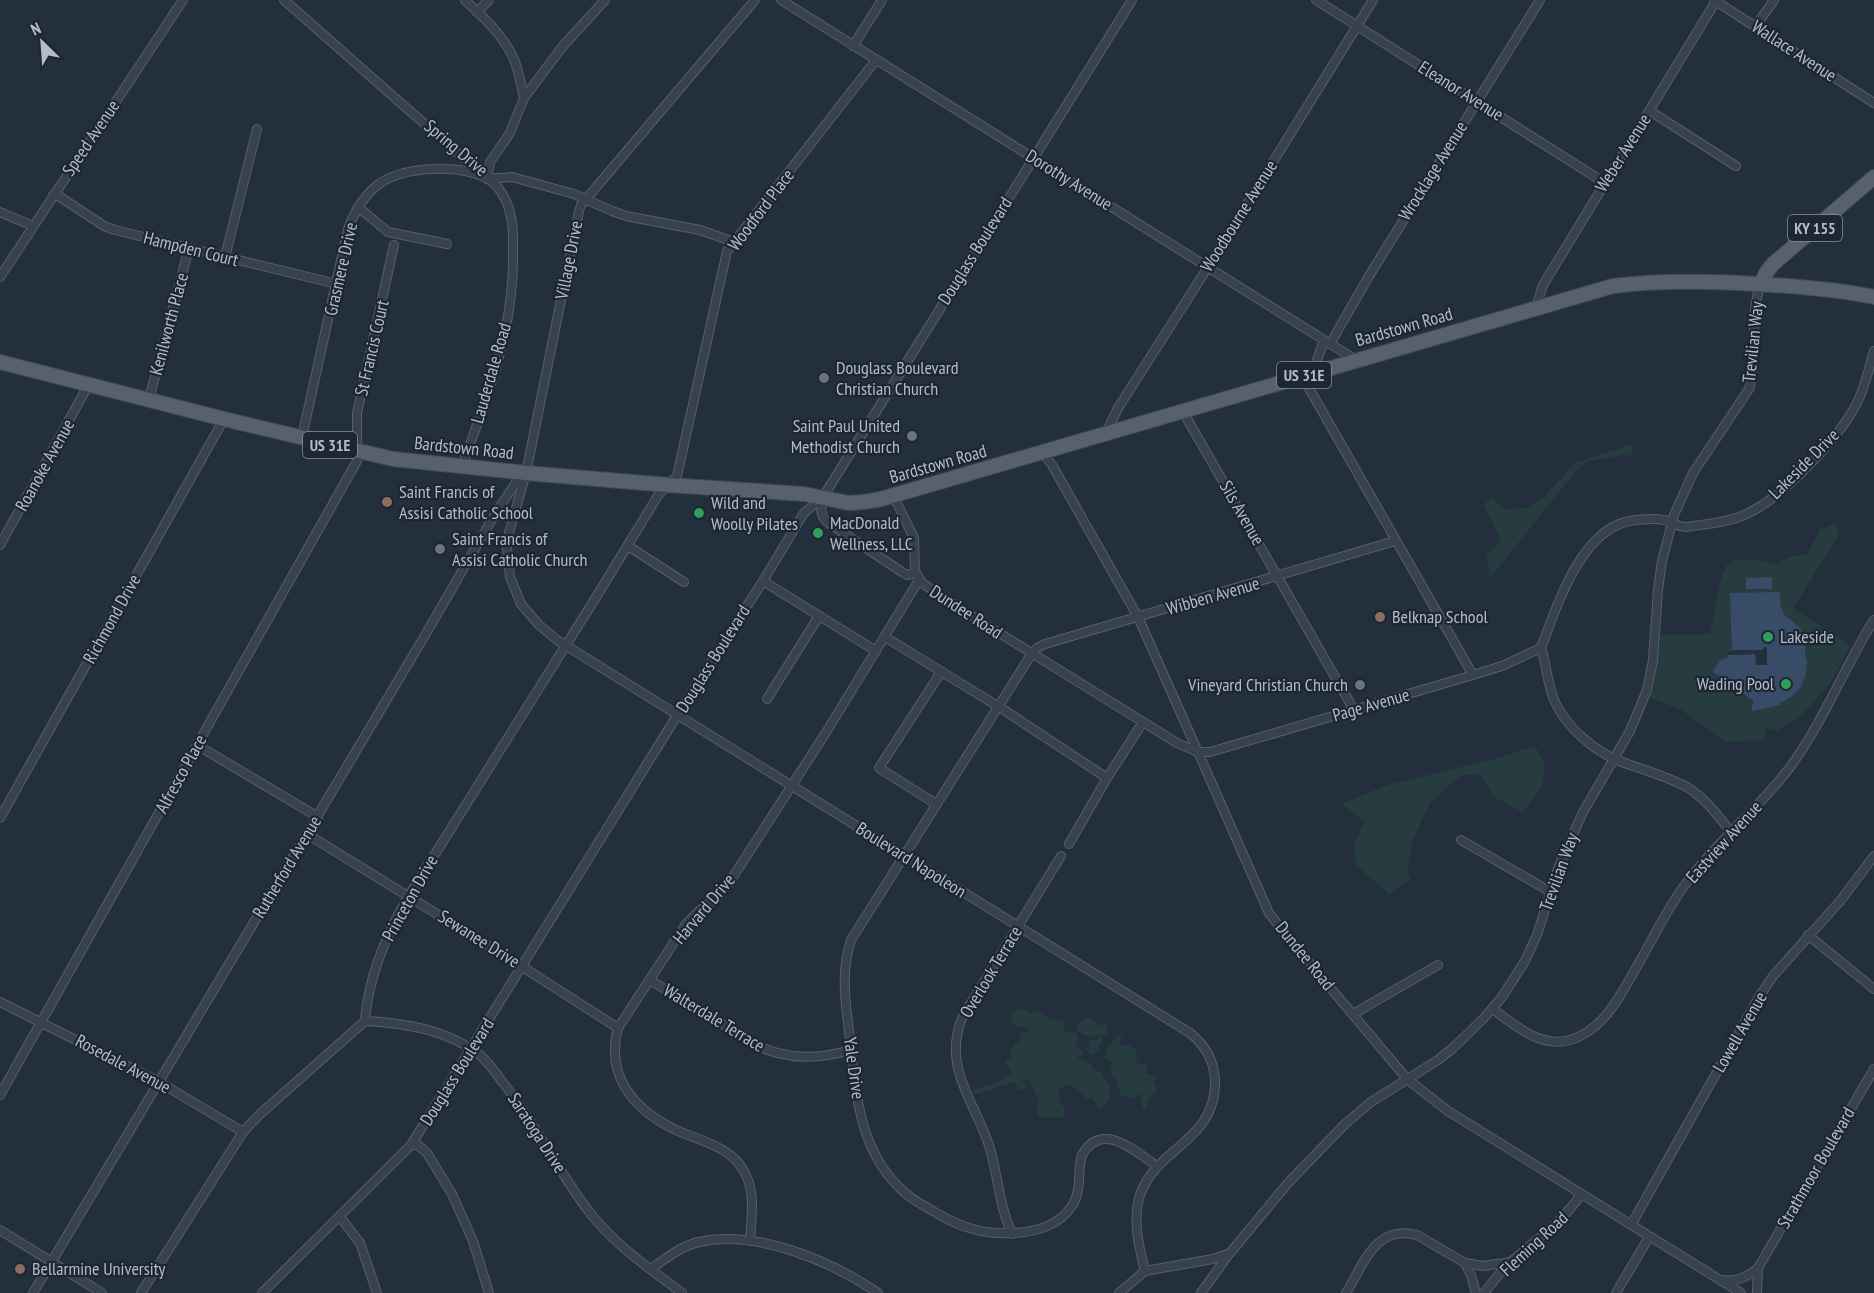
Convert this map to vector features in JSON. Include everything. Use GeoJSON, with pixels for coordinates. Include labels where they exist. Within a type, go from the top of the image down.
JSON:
{"type":"FeatureCollection","features":[{"type":"Feature","properties":{"kind":"main road","name":"KY 155"},"geometry":{"type":"LineString","coordinates":[[1761,284],[1773,264],[1874,177]]}},
{"type":"Feature","properties":{"kind":"main road","name":"Bardstown Road"},"geometry":{"type":"LineString","coordinates":[[0,362],[393,459],[526,473],[804,494],[842,502],[864,502],[1598,290],[1629,284],[1698,281],[1834,290],[1874,297]]}},
{"type":"Feature","properties":{"kind":"street","name":"Speed Avenue"},"geometry":{"type":"LineString","coordinates":[[0,277],[183,0]]}},
{"type":"Feature","properties":{"kind":"street","name":"Spring Drive"},"geometry":{"type":"LineString","coordinates":[[284,0],[487,178],[512,177],[587,199],[626,216],[700,230],[734,242]]}},
{"type":"Feature","properties":{"kind":"street"},"geometry":{"type":"LineString","coordinates":[[465,0],[507,46],[514,60],[524,98]]}},
{"type":"Feature","properties":{"kind":"street"},"geometry":{"type":"LineString","coordinates":[[477,12],[489,0]]}},
{"type":"Feature","properties":{"kind":"street"},"geometry":{"type":"LineString","coordinates":[[487,178],[490,162],[510,133],[524,98],[562,47],[605,0]]}},
{"type":"Feature","properties":{"kind":"street","name":"Village Drive"},"geometry":{"type":"LineString","coordinates":[[526,473],[581,205],[755,0]]}},
{"type":"Feature","properties":{"kind":"street","name":"Dorothy Avenue"},"geometry":{"type":"LineString","coordinates":[[781,0],[1356,360]]}},
{"type":"Feature","properties":{"kind":"street"},"geometry":{"type":"LineString","coordinates":[[853,46],[882,0]]}},
{"type":"Feature","properties":{"kind":"street","name":"Douglass Boulevard"},"geometry":{"type":"LineString","coordinates":[[262,1293],[411,1144],[804,513],[823,497],[1132,0]]}},
{"type":"Feature","properties":{"kind":"street","name":"Eleanor Avenue"},"geometry":{"type":"LineString","coordinates":[[1316,0],[1605,183]]}},
{"type":"Feature","properties":{"kind":"street","name":"Woodbourne Avenue"},"geometry":{"type":"LineString","coordinates":[[1106,433],[1118,408],[1373,0]]}},
{"type":"Feature","properties":{"kind":"street","name":"Wrocklage Avenue"},"geometry":{"type":"LineString","coordinates":[[1307,374],[1540,0]]}},
{"type":"Feature","properties":{"kind":"street"},"geometry":{"type":"LineString","coordinates":[[1755,27],[1774,0]]}},
{"type":"Feature","properties":{"kind":"street","name":"Wallace Avenue"},"geometry":{"type":"LineString","coordinates":[[1715,1],[1874,102]]}},
{"type":"Feature","properties":{"kind":"street","name":"Weber Avenue"},"geometry":{"type":"LineString","coordinates":[[1536,308],[1543,285],[1715,1]]}},
{"type":"Feature","properties":{"kind":"street","name":"Woodford Place"},"geometry":{"type":"LineString","coordinates":[[668,485],[677,476],[727,251],[876,60]]}},
{"type":"Feature","properties":{"kind":"street"},"geometry":{"type":"LineString","coordinates":[[1650,111],[1737,166]]}},
{"type":"Feature","properties":{"kind":"street"},"geometry":{"type":"LineString","coordinates":[[225,257],[256,129]]}},
{"type":"Feature","properties":{"kind":"street","name":"Grasmere Drive"},"geometry":{"type":"LineString","coordinates":[[302,437],[348,229],[357,207],[383,182],[401,173],[415,170],[458,171],[487,178]]}},
{"type":"Feature","properties":{"kind":"street","name":"Lauderdale Road"},"geometry":{"type":"LineString","coordinates":[[462,466],[496,371],[506,333],[510,301],[513,231],[509,208],[498,189],[487,178]]}},
{"type":"Feature","properties":{"kind":"street","name":"Hampden Court"},"geometry":{"type":"LineString","coordinates":[[53,195],[60,197],[104,226],[337,284]]}},
{"type":"Feature","properties":{"kind":"street"},"geometry":{"type":"LineString","coordinates":[[357,207],[388,231],[447,244]]}},
{"type":"Feature","properties":{"kind":"street"},"geometry":{"type":"LineString","coordinates":[[0,212],[33,226]]}},
{"type":"Feature","properties":{"kind":"street","name":"St Francis Court"},"geometry":{"type":"LineString","coordinates":[[358,452],[357,413],[394,245]]}},
{"type":"Feature","properties":{"kind":"street","name":"Kenilworth Place"},"geometry":{"type":"LineString","coordinates":[[149,399],[189,248]]}},
{"type":"Feature","properties":{"kind":"street","name":"Trevilian Way"},"geometry":{"type":"LineString","coordinates":[[1201,1293],[1230,1253],[1323,1145],[1371,1102],[1453,1048],[1493,1009],[1526,961],[1537,935],[1549,891],[1582,813],[1630,731],[1647,690],[1653,660],[1662,561],[1671,523],[1693,473],[1749,389],[1752,374],[1756,297],[1761,284]]}},
{"type":"Feature","properties":{"kind":"street","name":"Lakeside Drive"},"geometry":{"type":"LineString","coordinates":[[1540,648],[1568,580],[1598,539],[1628,521],[1663,520],[1686,527],[1732,519],[1750,513],[1772,499],[1820,453],[1841,427],[1856,404],[1874,351]]}},
{"type":"Feature","properties":{"kind":"street"},"geometry":{"type":"LineString","coordinates":[[1307,374],[1395,541],[1473,675]]}},
{"type":"Feature","properties":{"kind":"street","name":"Roanoke Avenue"},"geometry":{"type":"LineString","coordinates":[[0,545],[89,384]]}},
{"type":"Feature","properties":{"kind":"street","name":"Sils Avenue"},"geometry":{"type":"LineString","coordinates":[[1182,410],[1354,710]]}},
{"type":"Feature","properties":{"kind":"street","name":"Richmond Drive"},"geometry":{"type":"LineString","coordinates":[[0,818],[224,419]]}},
{"type":"Feature","properties":{"kind":"street","name":"Alfresco Place"},"geometry":{"type":"LineString","coordinates":[[0,1095],[357,462],[358,452]]}},
{"type":"Feature","properties":{"kind":"street"},"geometry":{"type":"LineString","coordinates":[[1042,452],[1052,465],[1138,617],[1198,752]]}},
{"type":"Feature","properties":{"kind":"street","name":"Boulevard Napoleon"},"geometry":{"type":"LineString","coordinates":[[526,473],[508,540],[507,558],[510,577],[518,598],[532,618],[547,633],[1190,1033],[1206,1050],[1215,1074],[1215,1089],[1206,1119],[1197,1131],[1158,1167],[1140,1194],[1137,1238],[1144,1271]]}},
{"type":"Feature","properties":{"kind":"street","name":"Rutherford Avenue"},"geometry":{"type":"LineString","coordinates":[[33,1293],[318,817],[495,514],[517,481],[526,473]]}},
{"type":"Feature","properties":{"kind":"street","name":"Princeton Drive"},"geometry":{"type":"LineString","coordinates":[[365,1021],[366,1004],[387,933],[659,494],[668,485]]}},
{"type":"Feature","properties":{"kind":"street"},"geometry":{"type":"LineString","coordinates":[[893,495],[914,538],[919,579]]}},
{"type":"Feature","properties":{"kind":"street","name":"Dundee Road"},"geometry":{"type":"LineString","coordinates":[[823,497],[820,510],[827,522],[907,575],[919,579],[1032,654],[1177,743],[1198,752],[1269,913],[1407,1079],[1448,1111],[1741,1293]]}},
{"type":"Feature","properties":{"kind":"street","name":"Wibben Avenue"},"geometry":{"type":"LineString","coordinates":[[1032,654],[1045,644],[1395,541]]}},
{"type":"Feature","properties":{"kind":"street"},"geometry":{"type":"LineString","coordinates":[[628,546],[684,582]]}},
{"type":"Feature","properties":{"kind":"street","name":"Harvard Drive"},"geometry":{"type":"LineString","coordinates":[[750,1241],[752,1197],[745,1173],[737,1160],[726,1151],[661,1122],[629,1093],[621,1081],[615,1061],[615,1040],[618,1028],[687,924],[729,883],[885,637],[919,579]]}},
{"type":"Feature","properties":{"kind":"street"},"geometry":{"type":"LineString","coordinates":[[763,581],[876,651]]}},
{"type":"Feature","properties":{"kind":"street"},"geometry":{"type":"LineString","coordinates":[[767,699],[819,616]]}},
{"type":"Feature","properties":{"kind":"street","name":"Eastview Avenue"},"geometry":{"type":"LineString","coordinates":[[1493,1009],[1522,1031],[1547,1041],[1573,1039],[1593,1028],[1603,1019],[1620,996],[1687,882],[1702,863],[1773,789],[1794,761],[1874,620]]}},
{"type":"Feature","properties":{"kind":"street"},"geometry":{"type":"LineString","coordinates":[[885,637],[1107,778]]}},
{"type":"Feature","properties":{"kind":"street"},"geometry":{"type":"LineString","coordinates":[[1540,648],[1554,701],[1577,733],[1606,755],[1662,775],[1687,788],[1699,796],[1732,833]]}},
{"type":"Feature","properties":{"kind":"street","name":"Page Avenue"},"geometry":{"type":"LineString","coordinates":[[1198,752],[1210,752],[1473,675],[1502,666],[1540,648]]}},
{"type":"Feature","properties":{"kind":"street","name":"Yale Drive"},"geometry":{"type":"LineString","coordinates":[[1032,654],[851,940],[845,958],[844,989],[857,1099],[868,1141],[880,1165],[895,1184],[908,1196],[954,1223],[980,1232],[1012,1233],[1044,1228],[1068,1212],[1078,1193],[1082,1155],[1095,1141],[1108,1138],[1118,1141],[1158,1167]]}},
{"type":"Feature","properties":{"kind":"street"},"geometry":{"type":"LineString","coordinates":[[936,804],[879,768],[941,672]]}},
{"type":"Feature","properties":{"kind":"street"},"geometry":{"type":"LineString","coordinates":[[1069,844],[1143,722]]}},
{"type":"Feature","properties":{"kind":"street"},"geometry":{"type":"LineString","coordinates":[[197,745],[318,817]]}},
{"type":"Feature","properties":{"kind":"street","name":"Sewanee Drive"},"geometry":{"type":"LineString","coordinates":[[307,834],[618,1028]]}},
{"type":"Feature","properties":{"kind":"street"},"geometry":{"type":"LineString","coordinates":[[1461,840],[1549,891]]}},
{"type":"Feature","properties":{"kind":"street","name":"Overlook Terrace"},"geometry":{"type":"LineString","coordinates":[[1012,1233],[1001,1203],[990,1150],[962,1081],[955,1050],[957,1031],[963,1016],[1061,856]]}},
{"type":"Feature","properties":{"kind":"street","name":"Lowell Avenue"},"geometry":{"type":"LineString","coordinates":[[1631,1226],[1759,997],[1773,976],[1873,859]]}},
{"type":"Feature","properties":{"kind":"street"},"geometry":{"type":"LineString","coordinates":[[1808,935],[1874,989]]}},
{"type":"Feature","properties":{"kind":"street"},"geometry":{"type":"LineString","coordinates":[[1353,1014],[1438,965]]}},
{"type":"Feature","properties":{"kind":"street","name":"Walterdale Terrace"},"geometry":{"type":"LineString","coordinates":[[650,980],[772,1053],[805,1058],[851,1050]]}},
{"type":"Feature","properties":{"kind":"street","name":"Rosedale Avenue"},"geometry":{"type":"LineString","coordinates":[[0,1002],[159,1082],[243,1132]]}},
{"type":"Feature","properties":{"kind":"street"},"geometry":{"type":"LineString","coordinates":[[141,1293],[243,1132],[365,1021]]}},
{"type":"Feature","properties":{"kind":"street","name":"Saratoga Drive"},"geometry":{"type":"LineString","coordinates":[[365,1021],[395,1022],[420,1027],[458,1042],[481,1057],[528,1116],[588,1211],[624,1248],[682,1293]]}},
{"type":"Feature","properties":{"kind":"street","name":"Strathmoor Boulevard"},"geometry":{"type":"LineString","coordinates":[[1757,1293],[1758,1268],[1874,1069]]}},
{"type":"Feature","properties":{"kind":"street"},"geometry":{"type":"LineString","coordinates":[[411,1144],[418,1145],[427,1153],[452,1194],[473,1241],[489,1293]]}},
{"type":"Feature","properties":{"kind":"street","name":"Fleming Road"},"geometry":{"type":"LineString","coordinates":[[1484,1293],[1511,1262],[1551,1229],[1572,1208],[1581,1194]]}},
{"type":"Feature","properties":{"kind":"street"},"geometry":{"type":"LineString","coordinates":[[340,1217],[360,1243],[377,1293]]}},
{"type":"Feature","properties":{"kind":"street"},"geometry":{"type":"LineString","coordinates":[[0,1230],[102,1293]]}},
{"type":"Feature","properties":{"kind":"street"},"geometry":{"type":"LineString","coordinates":[[1346,1293],[1374,1246],[1384,1238],[1396,1233],[1408,1232],[1417,1235],[1465,1263],[1484,1266],[1511,1262]]}},
{"type":"Feature","properties":{"kind":"street"},"geometry":{"type":"LineString","coordinates":[[1616,1293],[1649,1237]]}},
{"type":"Feature","properties":{"kind":"street"},"geometry":{"type":"LineString","coordinates":[[651,1269],[683,1248],[697,1243],[724,1239],[750,1241],[808,1257],[836,1268],[878,1293]]}},
{"type":"Feature","properties":{"kind":"street"},"geometry":{"type":"LineString","coordinates":[[1119,1293],[1144,1271],[1213,1259],[1230,1253]]}},
{"type":"Feature","properties":{"kind":"street"},"geometry":{"type":"LineString","coordinates":[[1465,1263],[1476,1293]]}},
{"type":"Feature","properties":{"kind":"street"},"geometry":{"type":"LineString","coordinates":[[1721,1280],[1731,1281],[1743,1278],[1758,1268]]}},
{"type":"Feature","properties":{"kind":"green space"},"geometry":{"type":"Polygon","coordinates":[[[1633,444],[1631,455],[1586,462],[1576,471],[1490,578],[1486,556],[1501,541],[1484,505],[1491,497],[1505,509],[1528,508],[1544,497],[1575,463],[1633,444]]]}},
{"type":"Feature","properties":{"kind":"green space"},"geometry":{"type":"Polygon","coordinates":[[[1836,523],[1839,535],[1793,608],[1850,645],[1831,682],[1804,713],[1777,731],[1766,728],[1765,740],[1726,742],[1680,709],[1650,698],[1655,679],[1660,635],[1710,634],[1720,581],[1727,565],[1736,560],[1756,559],[1775,565],[1789,557],[1807,554],[1820,530],[1836,523]]]}},
{"type":"Feature","properties":{"kind":"green space"},"geometry":{"type":"Polygon","coordinates":[[[1535,746],[1545,764],[1542,787],[1523,812],[1494,797],[1480,774],[1461,775],[1430,803],[1412,841],[1407,872],[1411,878],[1389,894],[1356,865],[1354,846],[1364,821],[1341,804],[1388,785],[1498,758],[1535,746]]]}},
{"type":"Feature","properties":{"kind":"green space"},"geometry":{"type":"Polygon","coordinates":[[[1018,1008],[1031,1013],[1038,1010],[1051,1020],[1063,1018],[1065,1031],[1076,1033],[1078,1038],[1075,1045],[1079,1051],[1084,1053],[1077,1058],[1091,1063],[1092,1068],[1102,1073],[1103,1078],[1110,1085],[1108,1093],[1111,1097],[1101,1109],[1093,1098],[1087,1099],[1081,1092],[1069,1085],[1059,1089],[1059,1100],[1065,1109],[1064,1117],[1038,1117],[1039,1101],[1030,1081],[1023,1080],[1026,1086],[1024,1089],[1019,1090],[1014,1082],[974,1095],[972,1090],[996,1083],[1013,1073],[1005,1063],[1006,1060],[1011,1058],[1011,1050],[1015,1043],[1021,1042],[1020,1034],[1030,1031],[1029,1028],[1011,1022],[1012,1014],[1018,1008]]]}},
{"type":"Feature","properties":{"kind":"green space"},"geometry":{"type":"Polygon","coordinates":[[[1086,1017],[1098,1025],[1107,1024],[1108,1027],[1106,1035],[1101,1037],[1103,1039],[1100,1049],[1095,1051],[1095,1054],[1089,1055],[1086,1046],[1090,1039],[1097,1040],[1101,1033],[1091,1038],[1079,1032],[1077,1024],[1086,1017]]]}},
{"type":"Feature","properties":{"kind":"green space"},"geometry":{"type":"Polygon","coordinates":[[[1122,1032],[1119,1042],[1123,1046],[1135,1049],[1137,1056],[1135,1061],[1147,1064],[1146,1073],[1148,1075],[1156,1075],[1154,1083],[1157,1087],[1155,1093],[1149,1098],[1146,1109],[1143,1109],[1140,1093],[1133,1098],[1121,1095],[1110,1066],[1114,1063],[1104,1058],[1107,1054],[1105,1050],[1122,1032]]]}},
{"type":"Feature","properties":{"kind":"water"},"geometry":{"type":"Polygon","coordinates":[[[1772,577],[1772,589],[1746,589],[1746,578],[1772,577]]]}},
{"type":"Feature","properties":{"kind":"water","name":"Lakeside"},"geometry":{"type":"Polygon","coordinates":[[[1780,592],[1782,610],[1800,628],[1806,640],[1805,677],[1797,692],[1780,705],[1752,711],[1754,701],[1713,672],[1720,660],[1728,658],[1727,655],[1756,654],[1756,665],[1767,664],[1767,647],[1763,650],[1732,652],[1730,593],[1780,592]]]}},
{"type":"Feature","properties":{"kind":"pier"},"geometry":{"type":"Polygon","coordinates":[[[1763,647],[1767,647],[1767,665],[1756,665],[1755,654],[1727,655],[1727,652],[1735,650],[1763,650],[1763,647]]]}},
{"type":"Feature","properties":{"kind":"place","name":"Douglass Boulevard Christian Church"},"geometry":{"type":"Point","coordinates":[824,378]}},
{"type":"Feature","properties":{"kind":"place","name":"Saint Paul United Methodist Church"},"geometry":{"type":"Point","coordinates":[912,436]}},
{"type":"Feature","properties":{"kind":"place","name":"Saint Francis of Assisi Catholic School"},"geometry":{"type":"Point","coordinates":[387,502]}},
{"type":"Feature","properties":{"kind":"place","name":"Wild and Woolly Pilates"},"geometry":{"type":"Point","coordinates":[699,513]}},
{"type":"Feature","properties":{"kind":"place","name":"MacDonald Wellness, LLC"},"geometry":{"type":"Point","coordinates":[818,533]}},
{"type":"Feature","properties":{"kind":"place","name":"Saint Francis of Assisi Catholic Church"},"geometry":{"type":"Point","coordinates":[440,549]}},
{"type":"Feature","properties":{"kind":"place","name":"Belknap School"},"geometry":{"type":"Point","coordinates":[1380,617]}},
{"type":"Feature","properties":{"kind":"place","name":"Lakeside"},"geometry":{"type":"Point","coordinates":[1768,637]}},
{"type":"Feature","properties":{"kind":"place","name":"Wading Pool"},"geometry":{"type":"Point","coordinates":[1786,684]}},
{"type":"Feature","properties":{"kind":"place","name":"Vineyard Christian Church"},"geometry":{"type":"Point","coordinates":[1360,685]}},
{"type":"Feature","properties":{"kind":"place","name":"Bellarmine University"},"geometry":{"type":"Point","coordinates":[20,1269]}}]}
